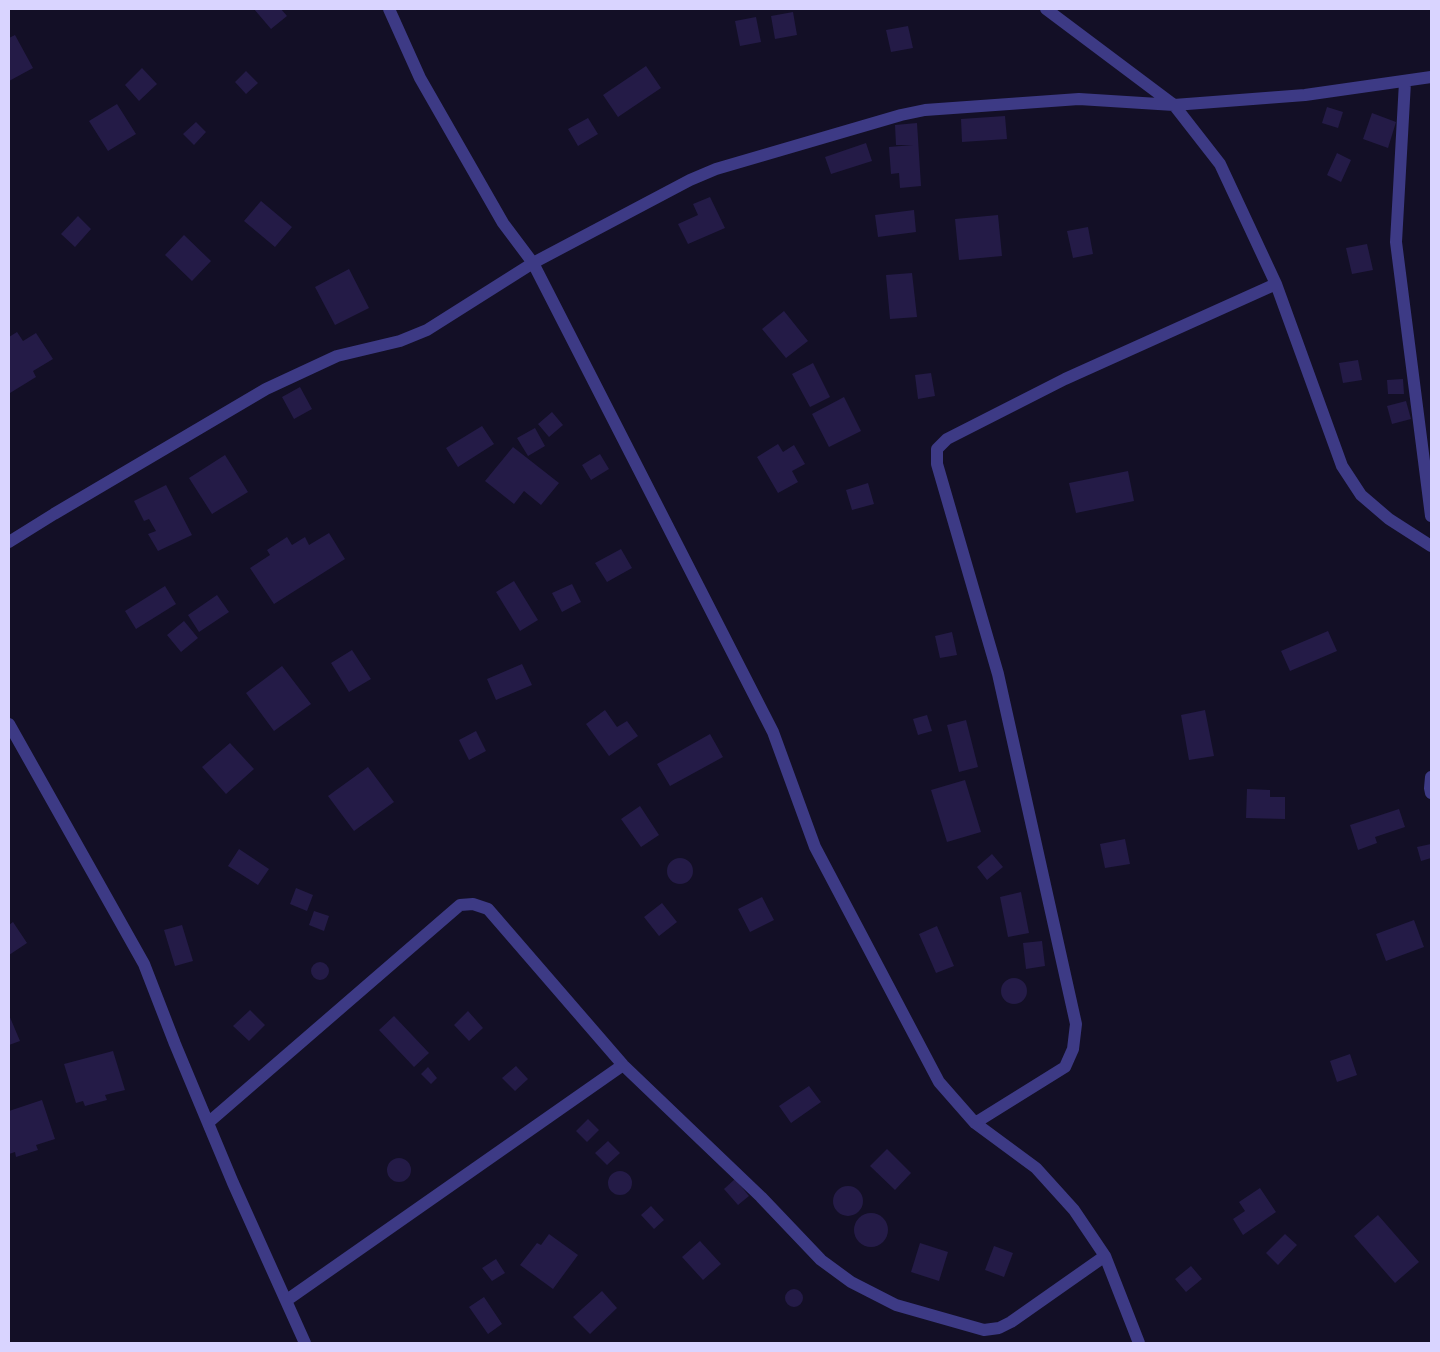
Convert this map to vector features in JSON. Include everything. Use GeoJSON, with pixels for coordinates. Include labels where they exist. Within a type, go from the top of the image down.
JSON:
{"type":"FeatureCollection","features":[{"type":"Feature","properties":{"kind":"street"},"geometry":{"type":"LineString","coordinates":[[389,9],[420,78],[503,223],[533,263],[773,732],[816,847],[939,1082],[975,1124],[1036,1168],[1074,1210],[1105,1256],[1139,1343]]}},
{"type":"Feature","properties":{"kind":"street"},"geometry":{"type":"LineString","coordinates":[[1046,9],[1174,105],[1220,164],[1276,284],[1342,466],[1360,495],[1389,519],[1431,546]]}},
{"type":"Feature","properties":{"kind":"street"},"geometry":{"type":"LineString","coordinates":[[9,542],[266,389],[337,356],[400,341],[427,330],[533,263],[690,180],[716,169],[901,115],[925,110],[1079,99],[1174,105],[1304,95],[1431,77]]}},
{"type":"Feature","properties":{"kind":"street"},"geometry":{"type":"LineString","coordinates":[[1405,82],[1396,242],[1431,516]]}},
{"type":"Feature","properties":{"kind":"street"},"geometry":{"type":"LineString","coordinates":[[975,1124],[1066,1067],[1073,1049],[1076,1024],[998,674],[937,464],[937,449],[948,439],[1066,379],[1276,284]]}},
{"type":"Feature","properties":{"kind":"street"},"geometry":{"type":"LineString","coordinates":[[9,724],[144,964],[233,1183],[305,1343]]}},
{"type":"Feature","properties":{"kind":"street"},"geometry":{"type":"LineString","coordinates":[[1431,776],[1431,793]]}},
{"type":"Feature","properties":{"kind":"street"},"geometry":{"type":"LineString","coordinates":[[209,1122],[460,905],[473,904],[488,909],[623,1064],[761,1197],[821,1260],[851,1282],[896,1305],[984,1330],[999,1328],[1011,1322],[1105,1256]]}},
{"type":"Feature","properties":{"kind":"street"},"geometry":{"type":"LineString","coordinates":[[287,1300],[623,1064]]}},
{"type":"Feature","properties":{"kind":"building"},"geometry":{"type":"Polygon","coordinates":[[[254,9],[281,9],[287,16],[271,29],[254,9]]]}},
{"type":"Feature","properties":{"kind":"building"},"geometry":{"type":"Polygon","coordinates":[[[793,12],[797,35],[775,39],[771,16],[793,12]]]}},
{"type":"Feature","properties":{"kind":"building"},"geometry":{"type":"Polygon","coordinates":[[[756,17],[761,42],[740,46],[735,21],[756,17]]]}},
{"type":"Feature","properties":{"kind":"building"},"geometry":{"type":"Polygon","coordinates":[[[908,26],[913,48],[891,52],[886,30],[908,26]]]}},
{"type":"Feature","properties":{"kind":"building"},"geometry":{"type":"Polygon","coordinates":[[[15,35],[33,68],[9,81],[9,38],[15,35]]]}},
{"type":"Feature","properties":{"kind":"building"},"geometry":{"type":"Polygon","coordinates":[[[646,66],[661,88],[618,117],[603,95],[646,66]]]}},
{"type":"Feature","properties":{"kind":"building"},"geometry":{"type":"Polygon","coordinates":[[[142,68],[157,84],[139,101],[125,85],[142,68]]]}},
{"type":"Feature","properties":{"kind":"building"},"geometry":{"type":"Polygon","coordinates":[[[246,71],[258,83],[246,94],[235,82],[246,71]]]}},
{"type":"Feature","properties":{"kind":"building"},"geometry":{"type":"Polygon","coordinates":[[[117,104],[136,134],[108,151],[89,121],[117,104]]]}},
{"type":"Feature","properties":{"kind":"building"},"geometry":{"type":"Polygon","coordinates":[[[1327,107],[1343,112],[1338,128],[1322,123],[1327,107]]]}},
{"type":"Feature","properties":{"kind":"building"},"geometry":{"type":"Polygon","coordinates":[[[1372,113],[1396,122],[1388,148],[1363,139],[1372,113]]]}},
{"type":"Feature","properties":{"kind":"building"},"geometry":{"type":"Polygon","coordinates":[[[1005,116],[1007,139],[962,142],[961,119],[1005,116]]]}},
{"type":"Feature","properties":{"kind":"building"},"geometry":{"type":"Polygon","coordinates":[[[588,118],[598,134],[578,146],[568,129],[588,118]]]}},
{"type":"Feature","properties":{"kind":"building"},"geometry":{"type":"Polygon","coordinates":[[[196,122],[206,132],[194,145],[183,134],[196,122]]]}},
{"type":"Feature","properties":{"kind":"building"},"geometry":{"type":"Polygon","coordinates":[[[917,123],[921,186],[900,188],[899,173],[891,174],[889,147],[913,145],[896,145],[895,125],[917,123]]]}},
{"type":"Feature","properties":{"kind":"building"},"geometry":{"type":"Polygon","coordinates":[[[866,143],[872,161],[831,174],[825,157],[866,143]]]}},
{"type":"Feature","properties":{"kind":"building"},"geometry":{"type":"Polygon","coordinates":[[[1337,153],[1351,160],[1341,182],[1327,175],[1337,153]]]}},
{"type":"Feature","properties":{"kind":"building"},"geometry":{"type":"Polygon","coordinates":[[[710,197],[725,228],[688,244],[678,224],[698,215],[693,204],[710,197]]]}},
{"type":"Feature","properties":{"kind":"building"},"geometry":{"type":"Polygon","coordinates":[[[261,201],[292,227],[275,247],[244,221],[261,201]]]}},
{"type":"Feature","properties":{"kind":"building"},"geometry":{"type":"Polygon","coordinates":[[[914,210],[916,232],[878,237],[875,215],[914,210]]]}},
{"type":"Feature","properties":{"kind":"building"},"geometry":{"type":"Polygon","coordinates":[[[998,215],[1002,256],[959,260],[955,219],[998,215]]]}},
{"type":"Feature","properties":{"kind":"building"},"geometry":{"type":"Polygon","coordinates":[[[78,216],[91,229],[75,247],[61,234],[78,216]]]}},
{"type":"Feature","properties":{"kind":"building"},"geometry":{"type":"Polygon","coordinates":[[[1088,227],[1093,254],[1073,258],[1067,231],[1088,227]]]}},
{"type":"Feature","properties":{"kind":"building"},"geometry":{"type":"Polygon","coordinates":[[[184,235],[211,261],[192,281],[165,255],[184,235]]]}},
{"type":"Feature","properties":{"kind":"building"},"geometry":{"type":"Polygon","coordinates":[[[1367,244],[1373,270],[1352,274],[1346,248],[1367,244]]]}},
{"type":"Feature","properties":{"kind":"building"},"geometry":{"type":"Polygon","coordinates":[[[349,269],[369,308],[335,325],[315,287],[349,269]]]}},
{"type":"Feature","properties":{"kind":"building"},"geometry":{"type":"Polygon","coordinates":[[[912,273],[917,317],[890,319],[886,275],[912,273]]]}},
{"type":"Feature","properties":{"kind":"building"},"geometry":{"type":"Polygon","coordinates":[[[784,311],[808,341],[786,358],[762,329],[784,311]]]}},
{"type":"Feature","properties":{"kind":"building"},"geometry":{"type":"Polygon","coordinates":[[[17,332],[23,341],[36,333],[53,359],[33,371],[36,377],[10,393],[9,337],[17,332]]]}},
{"type":"Feature","properties":{"kind":"building"},"geometry":{"type":"Polygon","coordinates":[[[1358,360],[1362,380],[1343,383],[1339,363],[1358,360]]]}},
{"type":"Feature","properties":{"kind":"building"},"geometry":{"type":"Polygon","coordinates":[[[813,363],[830,397],[810,407],[792,374],[813,363]]]}},
{"type":"Feature","properties":{"kind":"building"},"geometry":{"type":"Polygon","coordinates":[[[931,373],[935,396],[918,399],[915,375],[931,373]]]}},
{"type":"Feature","properties":{"kind":"building"},"geometry":{"type":"Polygon","coordinates":[[[1403,379],[1404,394],[1388,394],[1387,380],[1403,379]]]}},
{"type":"Feature","properties":{"kind":"building"},"geometry":{"type":"Polygon","coordinates":[[[300,387],[312,409],[294,419],[282,397],[300,387]]]}},
{"type":"Feature","properties":{"kind":"building"},"geometry":{"type":"Polygon","coordinates":[[[844,397],[861,431],[829,447],[812,414],[844,397]]]}},
{"type":"Feature","properties":{"kind":"building"},"geometry":{"type":"Polygon","coordinates":[[[1406,401],[1411,419],[1392,424],[1387,406],[1406,401]]]}},
{"type":"Feature","properties":{"kind":"building"},"geometry":{"type":"Polygon","coordinates":[[[552,412],[563,425],[549,437],[538,424],[552,412]]]}},
{"type":"Feature","properties":{"kind":"building"},"geometry":{"type":"Polygon","coordinates":[[[482,426],[494,444],[458,467],[446,448],[482,426]]]}},
{"type":"Feature","properties":{"kind":"building"},"geometry":{"type":"Polygon","coordinates":[[[535,428],[545,446],[528,456],[517,438],[535,428]]]}},
{"type":"Feature","properties":{"kind":"building"},"geometry":{"type":"Polygon","coordinates":[[[778,444],[783,452],[794,445],[805,464],[792,471],[798,482],[778,493],[757,457],[778,444]]]}},
{"type":"Feature","properties":{"kind":"building"},"geometry":{"type":"Polygon","coordinates":[[[513,447],[559,483],[541,505],[524,491],[514,504],[485,481],[513,447]]]}},
{"type":"Feature","properties":{"kind":"building"},"geometry":{"type":"Polygon","coordinates":[[[600,454],[609,469],[591,480],[582,465],[600,454]]]}},
{"type":"Feature","properties":{"kind":"building"},"geometry":{"type":"Polygon","coordinates":[[[225,455],[248,492],[212,514],[189,478],[225,455]]]}},
{"type":"Feature","properties":{"kind":"building"},"geometry":{"type":"Polygon","coordinates":[[[1128,471],[1134,501],[1076,513],[1069,483],[1128,471]]]}},
{"type":"Feature","properties":{"kind":"building"},"geometry":{"type":"Polygon","coordinates":[[[868,483],[874,504],[852,510],[846,490],[868,483]]]}},
{"type":"Feature","properties":{"kind":"building"},"geometry":{"type":"Polygon","coordinates":[[[166,485],[192,535],[158,551],[148,534],[156,531],[149,519],[144,521],[134,501],[166,485]]]}},
{"type":"Feature","properties":{"kind":"building"},"geometry":{"type":"Polygon","coordinates":[[[329,533],[345,559],[274,604],[250,568],[270,555],[267,550],[287,537],[292,545],[305,537],[309,545],[329,533]]]}},
{"type":"Feature","properties":{"kind":"building"},"geometry":{"type":"Polygon","coordinates":[[[621,549],[632,568],[607,582],[595,563],[621,549]]]}},
{"type":"Feature","properties":{"kind":"building"},"geometry":{"type":"Polygon","coordinates":[[[514,581],[538,620],[520,631],[496,592],[514,581]]]}},
{"type":"Feature","properties":{"kind":"building"},"geometry":{"type":"Polygon","coordinates":[[[572,584],[581,602],[562,612],[552,593],[572,584]]]}},
{"type":"Feature","properties":{"kind":"building"},"geometry":{"type":"Polygon","coordinates":[[[165,586],[176,604],[136,629],[125,611],[165,586]]]}},
{"type":"Feature","properties":{"kind":"building"},"geometry":{"type":"Polygon","coordinates":[[[217,595],[229,612],[199,632],[188,615],[217,595]]]}},
{"type":"Feature","properties":{"kind":"building"},"geometry":{"type":"Polygon","coordinates":[[[184,621],[198,638],[181,652],[167,635],[184,621]]]}},
{"type":"Feature","properties":{"kind":"building"},"geometry":{"type":"Polygon","coordinates":[[[1328,631],[1337,651],[1290,671],[1281,651],[1328,631]]]}},
{"type":"Feature","properties":{"kind":"building"},"geometry":{"type":"Polygon","coordinates":[[[952,632],[957,655],[940,658],[935,636],[952,632]]]}},
{"type":"Feature","properties":{"kind":"building"},"geometry":{"type":"Polygon","coordinates":[[[352,650],[371,679],[349,692],[331,663],[352,650]]]}},
{"type":"Feature","properties":{"kind":"building"},"geometry":{"type":"Polygon","coordinates":[[[522,664],[532,685],[496,700],[487,679],[522,664]]]}},
{"type":"Feature","properties":{"kind":"building"},"geometry":{"type":"Polygon","coordinates":[[[282,666],[311,704],[274,731],[246,693],[282,666]]]}},
{"type":"Feature","properties":{"kind":"building"},"geometry":{"type":"Polygon","coordinates":[[[605,710],[617,727],[627,721],[638,736],[609,756],[586,724],[605,710]]]}},
{"type":"Feature","properties":{"kind":"building"},"geometry":{"type":"Polygon","coordinates":[[[1205,710],[1214,756],[1189,760],[1181,715],[1205,710]]]}},
{"type":"Feature","properties":{"kind":"building"},"geometry":{"type":"Polygon","coordinates":[[[927,715],[932,731],[918,735],[913,719],[927,715]]]}},
{"type":"Feature","properties":{"kind":"building"},"geometry":{"type":"Polygon","coordinates":[[[966,720],[978,767],[959,772],[947,725],[966,720]]]}},
{"type":"Feature","properties":{"kind":"building"},"geometry":{"type":"Polygon","coordinates":[[[476,731],[486,751],[469,760],[459,740],[476,731]]]}},
{"type":"Feature","properties":{"kind":"building"},"geometry":{"type":"Polygon","coordinates":[[[710,734],[723,757],[670,786],[657,764],[710,734]]]}},
{"type":"Feature","properties":{"kind":"building"},"geometry":{"type":"Polygon","coordinates":[[[230,743],[254,769],[226,794],[202,767],[230,743]]]}},
{"type":"Feature","properties":{"kind":"building"},"geometry":{"type":"Polygon","coordinates":[[[368,767],[394,802],[354,831],[328,796],[368,767]]]}},
{"type":"Feature","properties":{"kind":"building"},"geometry":{"type":"Polygon","coordinates":[[[965,780],[981,832],[947,842],[931,790],[965,780]]]}},
{"type":"Feature","properties":{"kind":"building"},"geometry":{"type":"Polygon","coordinates":[[[1247,789],[1270,790],[1270,797],[1285,797],[1285,819],[1246,818],[1247,789]]]}},
{"type":"Feature","properties":{"kind":"building"},"geometry":{"type":"Polygon","coordinates":[[[640,806],[659,835],[641,847],[621,819],[640,806]]]}},
{"type":"Feature","properties":{"kind":"building"},"geometry":{"type":"Polygon","coordinates":[[[1399,809],[1405,827],[1375,837],[1377,843],[1358,850],[1350,825],[1399,809]]]}},
{"type":"Feature","properties":{"kind":"building"},"geometry":{"type":"Polygon","coordinates":[[[1125,839],[1130,864],[1105,868],[1100,844],[1125,839]]]}},
{"type":"Feature","properties":{"kind":"building"},"geometry":{"type":"Polygon","coordinates":[[[1431,844],[1431,858],[1421,861],[1417,847],[1431,844]]]}},
{"type":"Feature","properties":{"kind":"building"},"geometry":{"type":"Polygon","coordinates":[[[239,849],[269,869],[258,885],[228,866],[239,849]]]}},
{"type":"Feature","properties":{"kind":"building"},"geometry":{"type":"Polygon","coordinates":[[[992,854],[1003,867],[987,880],[977,867],[992,854]]]}},
{"type":"Feature","properties":{"kind":"building"},"geometry":{"type":"Polygon","coordinates":[[[680,858],[689,862],[693,871],[689,880],[680,884],[671,880],[667,871],[671,862],[680,858]]]}},
{"type":"Feature","properties":{"kind":"building"},"geometry":{"type":"Polygon","coordinates":[[[296,888],[313,895],[307,911],[290,904],[296,888]]]}},
{"type":"Feature","properties":{"kind":"building"},"geometry":{"type":"Polygon","coordinates":[[[1021,892],[1029,933],[1008,937],[1000,897],[1021,892]]]}},
{"type":"Feature","properties":{"kind":"building"},"geometry":{"type":"Polygon","coordinates":[[[762,897],[774,920],[750,932],[738,909],[762,897]]]}},
{"type":"Feature","properties":{"kind":"building"},"geometry":{"type":"Polygon","coordinates":[[[662,903],[677,922],[659,936],[644,917],[662,903]]]}},
{"type":"Feature","properties":{"kind":"building"},"geometry":{"type":"Polygon","coordinates":[[[314,911],[329,916],[324,931],[309,925],[314,911]]]}},
{"type":"Feature","properties":{"kind":"building"},"geometry":{"type":"Polygon","coordinates":[[[1414,920],[1424,947],[1386,961],[1376,934],[1414,920]]]}},
{"type":"Feature","properties":{"kind":"building"},"geometry":{"type":"Polygon","coordinates":[[[13,922],[27,943],[9,955],[9,925],[13,922]]]}},
{"type":"Feature","properties":{"kind":"building"},"geometry":{"type":"Polygon","coordinates":[[[182,925],[193,961],[175,966],[164,930],[182,925]]]}},
{"type":"Feature","properties":{"kind":"building"},"geometry":{"type":"Polygon","coordinates":[[[937,926],[954,966],[936,973],[919,934],[937,926]]]}},
{"type":"Feature","properties":{"kind":"building"},"geometry":{"type":"Polygon","coordinates":[[[1042,941],[1045,966],[1026,969],[1023,943],[1042,941]]]}},
{"type":"Feature","properties":{"kind":"building"},"geometry":{"type":"Polygon","coordinates":[[[320,962],[326,965],[329,971],[326,977],[320,980],[314,977],[311,971],[314,965],[320,962]]]}},
{"type":"Feature","properties":{"kind":"building"},"geometry":{"type":"Polygon","coordinates":[[[1014,978],[1024,981],[1027,991],[1024,1001],[1014,1004],[1004,1001],[1001,991],[1004,981],[1014,978]]]}},
{"type":"Feature","properties":{"kind":"building"},"geometry":{"type":"Polygon","coordinates":[[[250,1010],[265,1025],[249,1041],[233,1026],[250,1010]]]}},
{"type":"Feature","properties":{"kind":"building"},"geometry":{"type":"Polygon","coordinates":[[[468,1011],[483,1028],[469,1041],[454,1025],[468,1011]]]}},
{"type":"Feature","properties":{"kind":"building"},"geometry":{"type":"Polygon","coordinates":[[[9,1015],[20,1041],[9,1045],[9,1015]]]}},
{"type":"Feature","properties":{"kind":"building"},"geometry":{"type":"Polygon","coordinates":[[[394,1016],[429,1053],[414,1067],[379,1030],[394,1016]]]}},
{"type":"Feature","properties":{"kind":"building"},"geometry":{"type":"Polygon","coordinates":[[[113,1051],[125,1090],[105,1095],[107,1100],[85,1106],[83,1101],[76,1103],[64,1064],[113,1051]]]}},
{"type":"Feature","properties":{"kind":"building"},"geometry":{"type":"Polygon","coordinates":[[[1350,1054],[1357,1075],[1337,1082],[1330,1061],[1350,1054]]]}},
{"type":"Feature","properties":{"kind":"building"},"geometry":{"type":"Polygon","coordinates":[[[516,1066],[528,1079],[515,1091],[502,1078],[516,1066]]]}},
{"type":"Feature","properties":{"kind":"building"},"geometry":{"type":"Polygon","coordinates":[[[428,1067],[437,1078],[431,1084],[421,1074],[428,1067]]]}},
{"type":"Feature","properties":{"kind":"building"},"geometry":{"type":"Polygon","coordinates":[[[809,1086],[821,1102],[791,1123],[779,1106],[809,1086]]]}},
{"type":"Feature","properties":{"kind":"building"},"geometry":{"type":"Polygon","coordinates":[[[42,1100],[55,1139],[36,1145],[38,1150],[16,1157],[15,1152],[9,1154],[9,1111],[42,1100]]]}},
{"type":"Feature","properties":{"kind":"building"},"geometry":{"type":"Polygon","coordinates":[[[588,1119],[599,1130],[587,1142],[576,1131],[588,1119]]]}},
{"type":"Feature","properties":{"kind":"building"},"geometry":{"type":"Polygon","coordinates":[[[608,1141],[620,1153],[607,1165],[595,1153],[608,1141]]]}},
{"type":"Feature","properties":{"kind":"building"},"geometry":{"type":"Polygon","coordinates":[[[887,1149],[911,1173],[895,1190],[870,1166],[887,1149]]]}},
{"type":"Feature","properties":{"kind":"building"},"geometry":{"type":"Polygon","coordinates":[[[399,1158],[407,1162],[411,1170],[407,1178],[399,1182],[391,1178],[387,1170],[391,1162],[399,1158]]]}},
{"type":"Feature","properties":{"kind":"building"},"geometry":{"type":"Polygon","coordinates":[[[620,1171],[628,1175],[632,1183],[628,1191],[620,1195],[612,1191],[608,1183],[612,1175],[620,1171]]]}},
{"type":"Feature","properties":{"kind":"building"},"geometry":{"type":"Polygon","coordinates":[[[735,1179],[749,1196],[738,1205],[724,1189],[735,1179]]]}},
{"type":"Feature","properties":{"kind":"building"},"geometry":{"type":"Polygon","coordinates":[[[848,1186],[859,1190],[863,1201],[859,1212],[848,1216],[837,1212],[833,1201],[837,1190],[848,1186]]]}},
{"type":"Feature","properties":{"kind":"building"},"geometry":{"type":"Polygon","coordinates":[[[1260,1188],[1276,1212],[1243,1235],[1233,1219],[1245,1211],[1239,1202],[1260,1188]]]}},
{"type":"Feature","properties":{"kind":"building"},"geometry":{"type":"Polygon","coordinates":[[[651,1206],[664,1220],[654,1229],[641,1215],[651,1206]]]}},
{"type":"Feature","properties":{"kind":"building"},"geometry":{"type":"Polygon","coordinates":[[[871,1213],[878,1214],[883,1218],[887,1223],[887,1237],[883,1242],[878,1246],[871,1247],[864,1246],[859,1242],[855,1237],[854,1230],[855,1223],[859,1218],[864,1214],[871,1213]]]}},
{"type":"Feature","properties":{"kind":"building"},"geometry":{"type":"Polygon","coordinates":[[[1378,1215],[1419,1262],[1395,1283],[1354,1236],[1378,1215]]]}},
{"type":"Feature","properties":{"kind":"building"},"geometry":{"type":"Polygon","coordinates":[[[549,1234],[578,1255],[553,1289],[520,1265],[537,1243],[541,1245],[549,1234]]]}},
{"type":"Feature","properties":{"kind":"building"},"geometry":{"type":"Polygon","coordinates":[[[1285,1234],[1297,1245],[1278,1265],[1266,1253],[1285,1234]]]}},
{"type":"Feature","properties":{"kind":"building"},"geometry":{"type":"Polygon","coordinates":[[[700,1241],[721,1264],[703,1280],[682,1257],[700,1241]]]}},
{"type":"Feature","properties":{"kind":"building"},"geometry":{"type":"Polygon","coordinates":[[[920,1243],[948,1252],[939,1281],[911,1272],[920,1243]]]}},
{"type":"Feature","properties":{"kind":"building"},"geometry":{"type":"Polygon","coordinates":[[[994,1246],[1013,1253],[1004,1277],[985,1270],[994,1246]]]}},
{"type":"Feature","properties":{"kind":"building"},"geometry":{"type":"Polygon","coordinates":[[[496,1259],[505,1273],[492,1281],[482,1268],[496,1259]]]}},
{"type":"Feature","properties":{"kind":"building"},"geometry":{"type":"Polygon","coordinates":[[[1191,1266],[1202,1279],[1186,1292],[1175,1279],[1191,1266]]]}},
{"type":"Feature","properties":{"kind":"building"},"geometry":{"type":"Polygon","coordinates":[[[790,1289],[798,1289],[803,1294],[801,1305],[790,1307],[785,1302],[785,1294],[790,1289]]]}},
{"type":"Feature","properties":{"kind":"building"},"geometry":{"type":"Polygon","coordinates":[[[602,1291],[617,1308],[590,1334],[573,1317],[602,1291]]]}},
{"type":"Feature","properties":{"kind":"building"},"geometry":{"type":"Polygon","coordinates":[[[484,1297],[502,1324],[488,1334],[469,1307],[484,1297]]]}}]}
